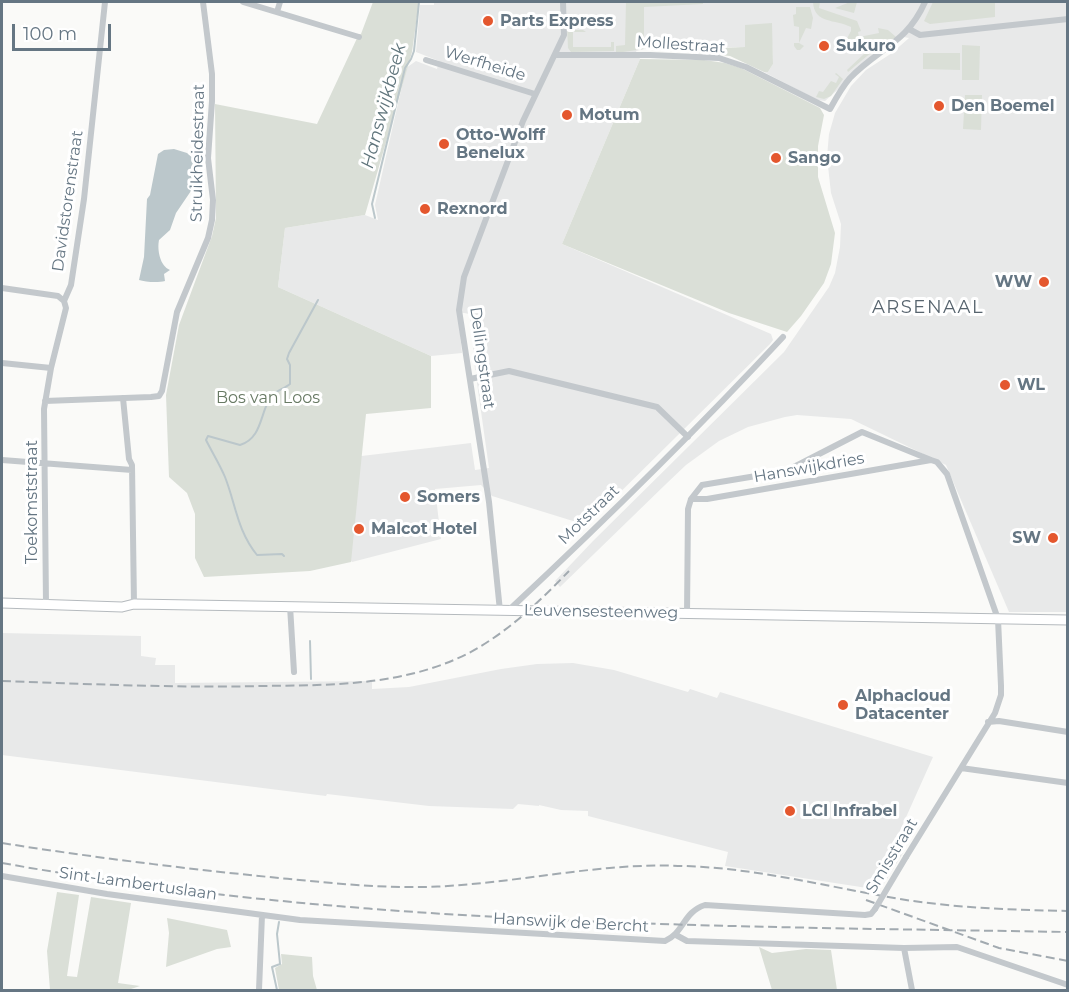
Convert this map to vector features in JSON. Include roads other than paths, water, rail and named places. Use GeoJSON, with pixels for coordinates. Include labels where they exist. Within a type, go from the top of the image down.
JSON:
{"type":"FeatureCollection","features":[{"type":"Feature","properties":{"kind":"main road","name":"Leuvensesteenweg"},"geometry":{"type":"LineString","coordinates":[[2,597],[46,601]]}},
{"type":"Feature","properties":{"kind":"main road","name":"Leuvensesteenweg"},"geometry":{"type":"LineString","coordinates":[[2,603],[123,601],[134,604],[832,618],[1068,620]]}},
{"type":"Feature","properties":{"kind":"street","name":"Davidstorenstraat"},"geometry":{"type":"LineString","coordinates":[[45,401],[66,308],[64,301],[71,285],[84,199],[105,2]]}},
{"type":"Feature","properties":{"kind":"street","name":"Struikheidestraat"},"geometry":{"type":"LineString","coordinates":[[123,398],[159,396],[162,391],[177,312],[208,238],[212,220],[213,200],[208,158],[213,101],[212,74],[203,2]]}},
{"type":"Feature","properties":{"kind":"street"},"geometry":{"type":"LineString","coordinates":[[243,2],[359,37]]}},
{"type":"Feature","properties":{"kind":"street"},"geometry":{"type":"LineString","coordinates":[[277,12],[280,2]]}},
{"type":"Feature","properties":{"kind":"street","name":"Dellingstraat"},"geometry":{"type":"LineString","coordinates":[[504,611],[459,310],[464,277],[535,94],[564,35],[563,2]]}},
{"type":"Feature","properties":{"kind":"street"},"geometry":{"type":"LineString","coordinates":[[925,2],[917,20],[909,29],[920,35],[1068,19]]}},
{"type":"Feature","properties":{"kind":"street","name":"Mollestraat"},"geometry":{"type":"LineString","coordinates":[[556,55],[719,58],[746,67],[830,109],[850,78],[909,29]]}},
{"type":"Feature","properties":{"kind":"street","name":"Werfheide"},"geometry":{"type":"LineString","coordinates":[[426,60],[535,94]]}},
{"type":"Feature","properties":{"kind":"street"},"geometry":{"type":"LineString","coordinates":[[2,288],[58,296],[64,301]]}},
{"type":"Feature","properties":{"kind":"street","name":"Motstraat"},"geometry":{"type":"LineString","coordinates":[[504,611],[611,514],[783,337]]}},
{"type":"Feature","properties":{"kind":"street"},"geometry":{"type":"LineString","coordinates":[[2,363],[51,368]]}},
{"type":"Feature","properties":{"kind":"street"},"geometry":{"type":"LineString","coordinates":[[470,379],[509,372],[657,407],[688,437]]}},
{"type":"Feature","properties":{"kind":"street"},"geometry":{"type":"LineString","coordinates":[[45,401],[123,398],[132,470],[134,604]]}},
{"type":"Feature","properties":{"kind":"street","name":"Toekomststraat"},"geometry":{"type":"LineString","coordinates":[[45,401],[46,601]]}},
{"type":"Feature","properties":{"kind":"street","name":"Hanswijkdries"},"geometry":{"type":"LineString","coordinates":[[691,499],[702,485],[786,471],[862,432],[937,462],[947,474],[998,619]]}},
{"type":"Feature","properties":{"kind":"street"},"geometry":{"type":"LineString","coordinates":[[2,460],[132,470]]}},
{"type":"Feature","properties":{"kind":"street","name":"Hanswijkdries"},"geometry":{"type":"LineString","coordinates":[[691,499],[707,499],[931,460]]}},
{"type":"Feature","properties":{"kind":"street"},"geometry":{"type":"LineString","coordinates":[[687,614],[688,508],[691,499]]}},
{"type":"Feature","properties":{"kind":"street"},"geometry":{"type":"LineString","coordinates":[[290,606],[294,672]]}},
{"type":"Feature","properties":{"kind":"street","name":"Smisstraat"},"geometry":{"type":"LineString","coordinates":[[676,935],[692,911],[705,905],[871,914],[995,713],[1001,696],[998,619]]}},
{"type":"Feature","properties":{"kind":"street"},"geometry":{"type":"LineString","coordinates":[[988,722],[999,721],[1068,732]]}},
{"type":"Feature","properties":{"kind":"street"},"geometry":{"type":"LineString","coordinates":[[961,768],[1068,783]]}},
{"type":"Feature","properties":{"kind":"street","name":"Sint-Lambertuslaan"},"geometry":{"type":"LineString","coordinates":[[2,876],[107,894],[271,916]]}},
{"type":"Feature","properties":{"kind":"street"},"geometry":{"type":"LineString","coordinates":[[259,990],[262,915]]}},
{"type":"Feature","properties":{"kind":"street","name":"Hanswijk de Bercht"},"geometry":{"type":"LineString","coordinates":[[271,916],[312,921],[592,938],[665,941],[676,935],[687,940],[904,948],[957,947],[1068,985]]}},
{"type":"Feature","properties":{"kind":"street"},"geometry":{"type":"LineString","coordinates":[[904,948],[912,990]]}},
{"type":"Feature","properties":{"kind":"waterway","name":"Hanswijkbeek"},"geometry":{"type":"LineString","coordinates":[[375,218],[372,204],[405,68],[414,51],[419,2]]}},
{"type":"Feature","properties":{"kind":"waterway","name":"Hanswijkbeek"},"geometry":{"type":"LineString","coordinates":[[284,556],[282,554],[257,555],[250,546],[241,527],[225,477],[206,440],[208,436],[240,445],[253,437],[270,398],[290,384],[290,365],[287,359],[318,300]]}},
{"type":"Feature","properties":{"kind":"waterway","name":"Hanswijkbeek"},"geometry":{"type":"LineString","coordinates":[[310,641],[311,679]]}},
{"type":"Feature","properties":{"kind":"waterway","name":"Hanswijkbeek"},"geometry":{"type":"LineString","coordinates":[[277,990],[272,967],[280,964],[277,934],[279,922]]}},
{"type":"Feature","properties":{"kind":"railway"},"geometry":{"type":"LineString","coordinates":[[2,681],[229,686],[340,684],[392,678],[442,665],[482,646],[521,617],[569,571]]}},
{"type":"Feature","properties":{"kind":"railway"},"geometry":{"type":"LineString","coordinates":[[2,843],[202,870],[386,887],[457,885],[618,867],[683,866],[767,874],[926,903],[1068,911]]}},
{"type":"Feature","properties":{"kind":"railway"},"geometry":{"type":"LineString","coordinates":[[2,863],[134,884],[267,900],[400,911],[667,924],[1068,932]]}},
{"type":"Feature","properties":{"kind":"railway"},"geometry":{"type":"LineString","coordinates":[[866,900],[999,948],[1068,961]]}},
{"type":"Feature","properties":{"kind":"place","name":"Parts Express"},"geometry":{"type":"Point","coordinates":[488,21]}},
{"type":"Feature","properties":{"kind":"place","name":"Sukuro"},"geometry":{"type":"Point","coordinates":[824,46]}},
{"type":"Feature","properties":{"kind":"place","name":"Den Boemel"},"geometry":{"type":"Point","coordinates":[939,106]}},
{"type":"Feature","properties":{"kind":"place","name":"Motum"},"geometry":{"type":"Point","coordinates":[567,115]}},
{"type":"Feature","properties":{"kind":"place","name":"Otto-Wolff Benelux"},"geometry":{"type":"Point","coordinates":[444,144]}},
{"type":"Feature","properties":{"kind":"place","name":"Sango"},"geometry":{"type":"Point","coordinates":[776,158]}},
{"type":"Feature","properties":{"kind":"place","name":"Rexnord"},"geometry":{"type":"Point","coordinates":[425,209]}},
{"type":"Feature","properties":{"kind":"place","name":"WW"},"geometry":{"type":"Point","coordinates":[1044,282]}},
{"type":"Feature","properties":{"kind":"place","name":"WL"},"geometry":{"type":"Point","coordinates":[1005,385]}},
{"type":"Feature","properties":{"kind":"place","name":"Somers"},"geometry":{"type":"Point","coordinates":[405,497]}},
{"type":"Feature","properties":{"kind":"place","name":"Malcot Hotel"},"geometry":{"type":"Point","coordinates":[359,529]}},
{"type":"Feature","properties":{"kind":"place","name":"SW"},"geometry":{"type":"Point","coordinates":[1053,538]}},
{"type":"Feature","properties":{"kind":"place","name":"Alphacloud Datacenter"},"geometry":{"type":"Point","coordinates":[843,705]}},
{"type":"Feature","properties":{"kind":"place","name":"LCI Infrabel"},"geometry":{"type":"Point","coordinates":[790,811]}},
{"type":"Feature","properties":{"kind":"district","name":"ARSENAAL"},"geometry":{"type":"Point","coordinates":[928,308]}},
{"type":"Feature","properties":{"kind":"park label","name":"Bos van Loos"},"geometry":{"type":"Point","coordinates":[268,398]}}]}
